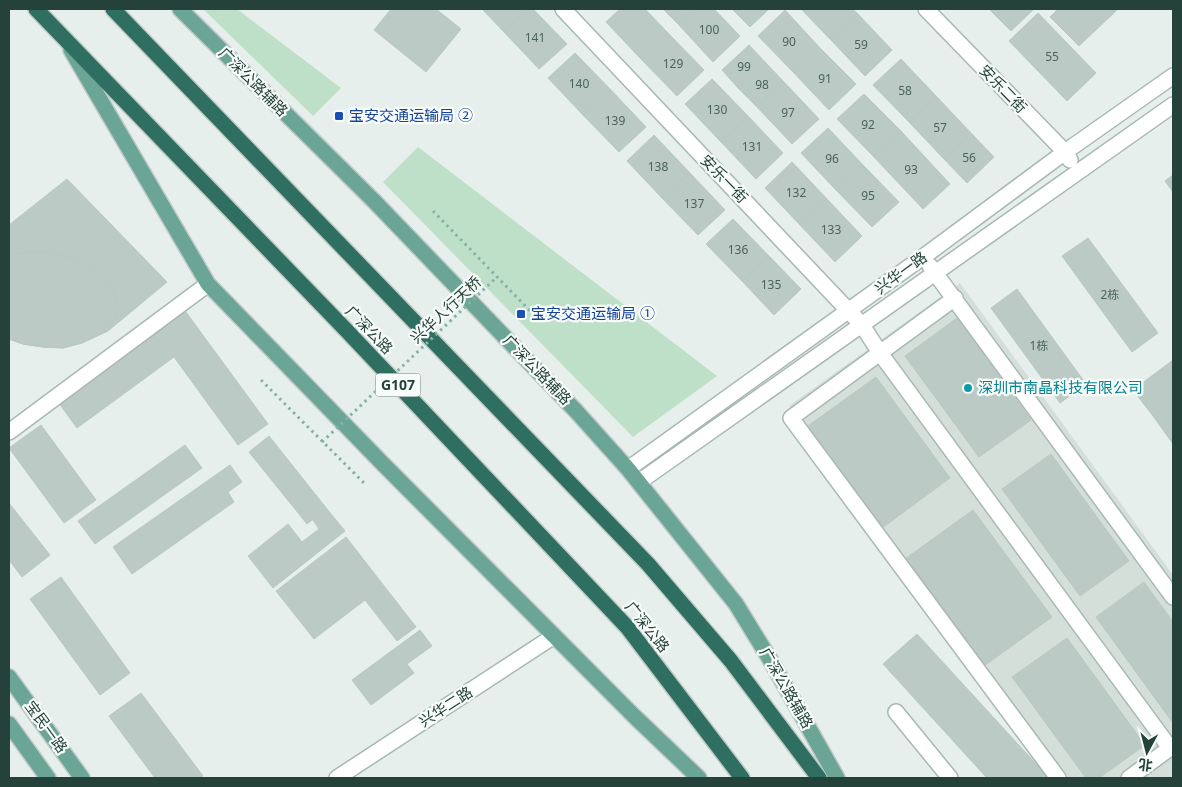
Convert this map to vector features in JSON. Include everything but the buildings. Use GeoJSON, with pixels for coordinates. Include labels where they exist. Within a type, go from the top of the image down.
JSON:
{"type":"FeatureCollection","features":[{"type":"Feature","properties":{"kind":"highway","name":"广深公路"},"geometry":{"type":"LineString","coordinates":[[36,9],[347,331],[627,627],[742,778]]}},
{"type":"Feature","properties":{"kind":"highway"},"geometry":{"type":"LineString","coordinates":[[113,9],[648,564],[731,661],[819,778]]}},
{"type":"Feature","properties":{"kind":"main road","name":"广深公路辅路"},"geometry":{"type":"LineString","coordinates":[[180,9],[380,207],[576,410],[628,469],[736,604],[771,661],[837,778]]}},
{"type":"Feature","properties":{"kind":"main road"},"geometry":{"type":"LineString","coordinates":[[66,40],[208,284],[382,464],[699,778]]}},
{"type":"Feature","properties":{"kind":"main road","name":"宝民一路"},"geometry":{"type":"LineString","coordinates":[[9,676],[82,778]]}},
{"type":"Feature","properties":{"kind":"main road","name":"宝民一路"},"geometry":{"type":"LineString","coordinates":[[9,724],[48,778]]}},
{"type":"Feature","properties":{"kind":"street","name":"安乐一街"},"geometry":{"type":"LineString","coordinates":[[563,9],[862,324],[880,353],[1172,747]]}},
{"type":"Feature","properties":{"kind":"street","name":"安乐二街"},"geometry":{"type":"LineString","coordinates":[[926,9],[1065,152],[1078,171]]}},
{"type":"Feature","properties":{"kind":"street","name":"兴华一路"},"geometry":{"type":"LineString","coordinates":[[628,469],[924,257],[1065,152],[1173,76]]}},
{"type":"Feature","properties":{"kind":"street","name":"兴华一路"},"geometry":{"type":"LineString","coordinates":[[639,482],[1173,105]]}},
{"type":"Feature","properties":{"kind":"street"},"geometry":{"type":"LineString","coordinates":[[924,257],[1173,597]]}},
{"type":"Feature","properties":{"kind":"street"},"geometry":{"type":"LineString","coordinates":[[9,432],[208,284]]}},
{"type":"Feature","properties":{"kind":"street"},"geometry":{"type":"LineString","coordinates":[[955,298],[791,418],[1058,778]]}},
{"type":"Feature","properties":{"kind":"street","name":"兴华二路"},"geometry":{"type":"LineString","coordinates":[[337,778],[554,636]]}},
{"type":"Feature","properties":{"kind":"street"},"geometry":{"type":"LineString","coordinates":[[896,712],[950,778]]}},
{"type":"Feature","properties":{"kind":"street"},"geometry":{"type":"LineString","coordinates":[[1129,778],[1172,747]]}},
{"type":"Feature","properties":{"kind":"path"},"geometry":{"type":"LineString","coordinates":[[432,211],[538,319]]}},
{"type":"Feature","properties":{"kind":"path","name":"兴华人行天桥"},"geometry":{"type":"LineString","coordinates":[[322,442],[497,277]]}},
{"type":"Feature","properties":{"kind":"path"},"geometry":{"type":"LineString","coordinates":[[261,380],[365,484]]}},
{"type":"Feature","properties":{"kind":"shaded area"},"geometry":{"type":"Polygon","coordinates":[[[960,283],[1173,575],[1173,778],[1061,778],[789,406],[960,283]]]}},
{"type":"Feature","properties":{"kind":"green space"},"geometry":{"type":"Polygon","coordinates":[[[203,9],[237,9],[341,88],[313,116],[203,9]]]}},
{"type":"Feature","properties":{"kind":"green space"},"geometry":{"type":"Polygon","coordinates":[[[418,147],[717,376],[633,437],[383,182],[418,147]]]}},
{"type":"Feature","properties":{"kind":"place","name":"宝安交通运输局 ②"},"geometry":{"type":"Point","coordinates":[339,116]}},
{"type":"Feature","properties":{"kind":"place","name":"宝安交通运输局 ①"},"geometry":{"type":"Point","coordinates":[521,314]}},
{"type":"Feature","properties":{"kind":"place","name":"深圳市南晶科技有限公司"},"geometry":{"type":"Point","coordinates":[968,388]}}]}
